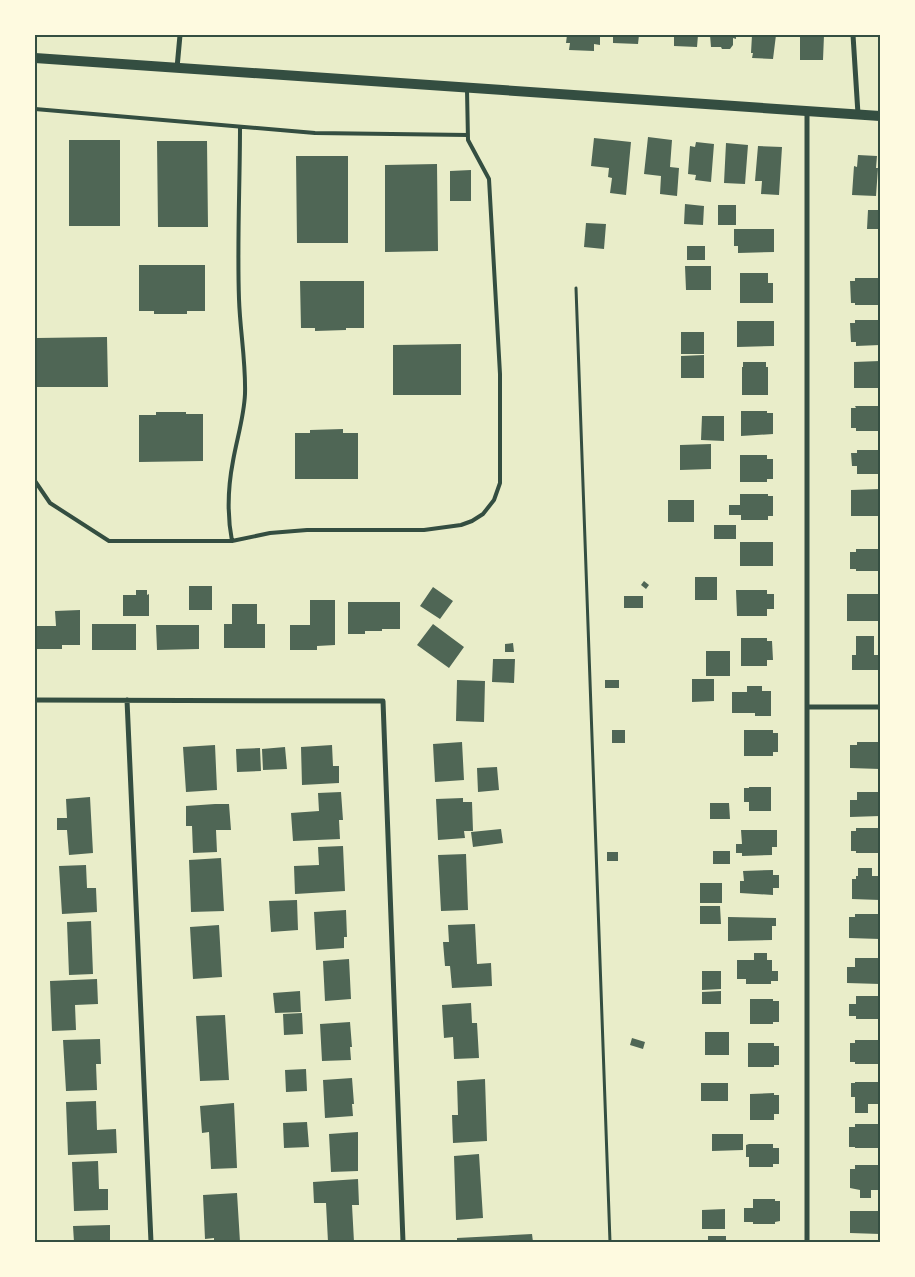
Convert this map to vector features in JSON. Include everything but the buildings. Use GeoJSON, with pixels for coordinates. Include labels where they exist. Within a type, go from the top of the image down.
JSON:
{"type":"FeatureCollection","features":[{"type":"Feature","properties":{"kind":"main road"},"geometry":{"type":"LineString","coordinates":[[35,58],[880,116]]}},
{"type":"Feature","properties":{"kind":"street"},"geometry":{"type":"LineString","coordinates":[[177,68],[180,35]]}},
{"type":"Feature","properties":{"kind":"street"},"geometry":{"type":"LineString","coordinates":[[854,35],[858,114]]}},
{"type":"Feature","properties":{"kind":"street"},"geometry":{"type":"LineString","coordinates":[[807,111],[807,1242]]}},
{"type":"Feature","properties":{"kind":"street"},"geometry":{"type":"LineString","coordinates":[[35,700],[383,701],[403,1242]]}},
{"type":"Feature","properties":{"kind":"street"},"geometry":{"type":"LineString","coordinates":[[127,700],[151,1242]]}},
{"type":"Feature","properties":{"kind":"street"},"geometry":{"type":"LineString","coordinates":[[807,707],[880,706]]}},
{"type":"Feature","properties":{"kind":"lane"},"geometry":{"type":"LineString","coordinates":[[35,481],[50,503],[109,541],[232,540],[270,533],[298,531],[412,531],[442,528],[472,521],[482,514],[494,500],[499,489],[501,477],[500,374],[489,179],[468,140],[467,87]]}},
{"type":"Feature","properties":{"kind":"lane"},"geometry":{"type":"LineString","coordinates":[[35,110],[315,133],[468,135]]}},
{"type":"Feature","properties":{"kind":"lane"},"geometry":{"type":"LineString","coordinates":[[232,540],[230,484],[233,459],[241,430],[245,393],[243,339],[239,301],[240,128]]}},
{"type":"Feature","properties":{"kind":"path"},"geometry":{"type":"LineString","coordinates":[[576,288],[610,1242]]}}]}
